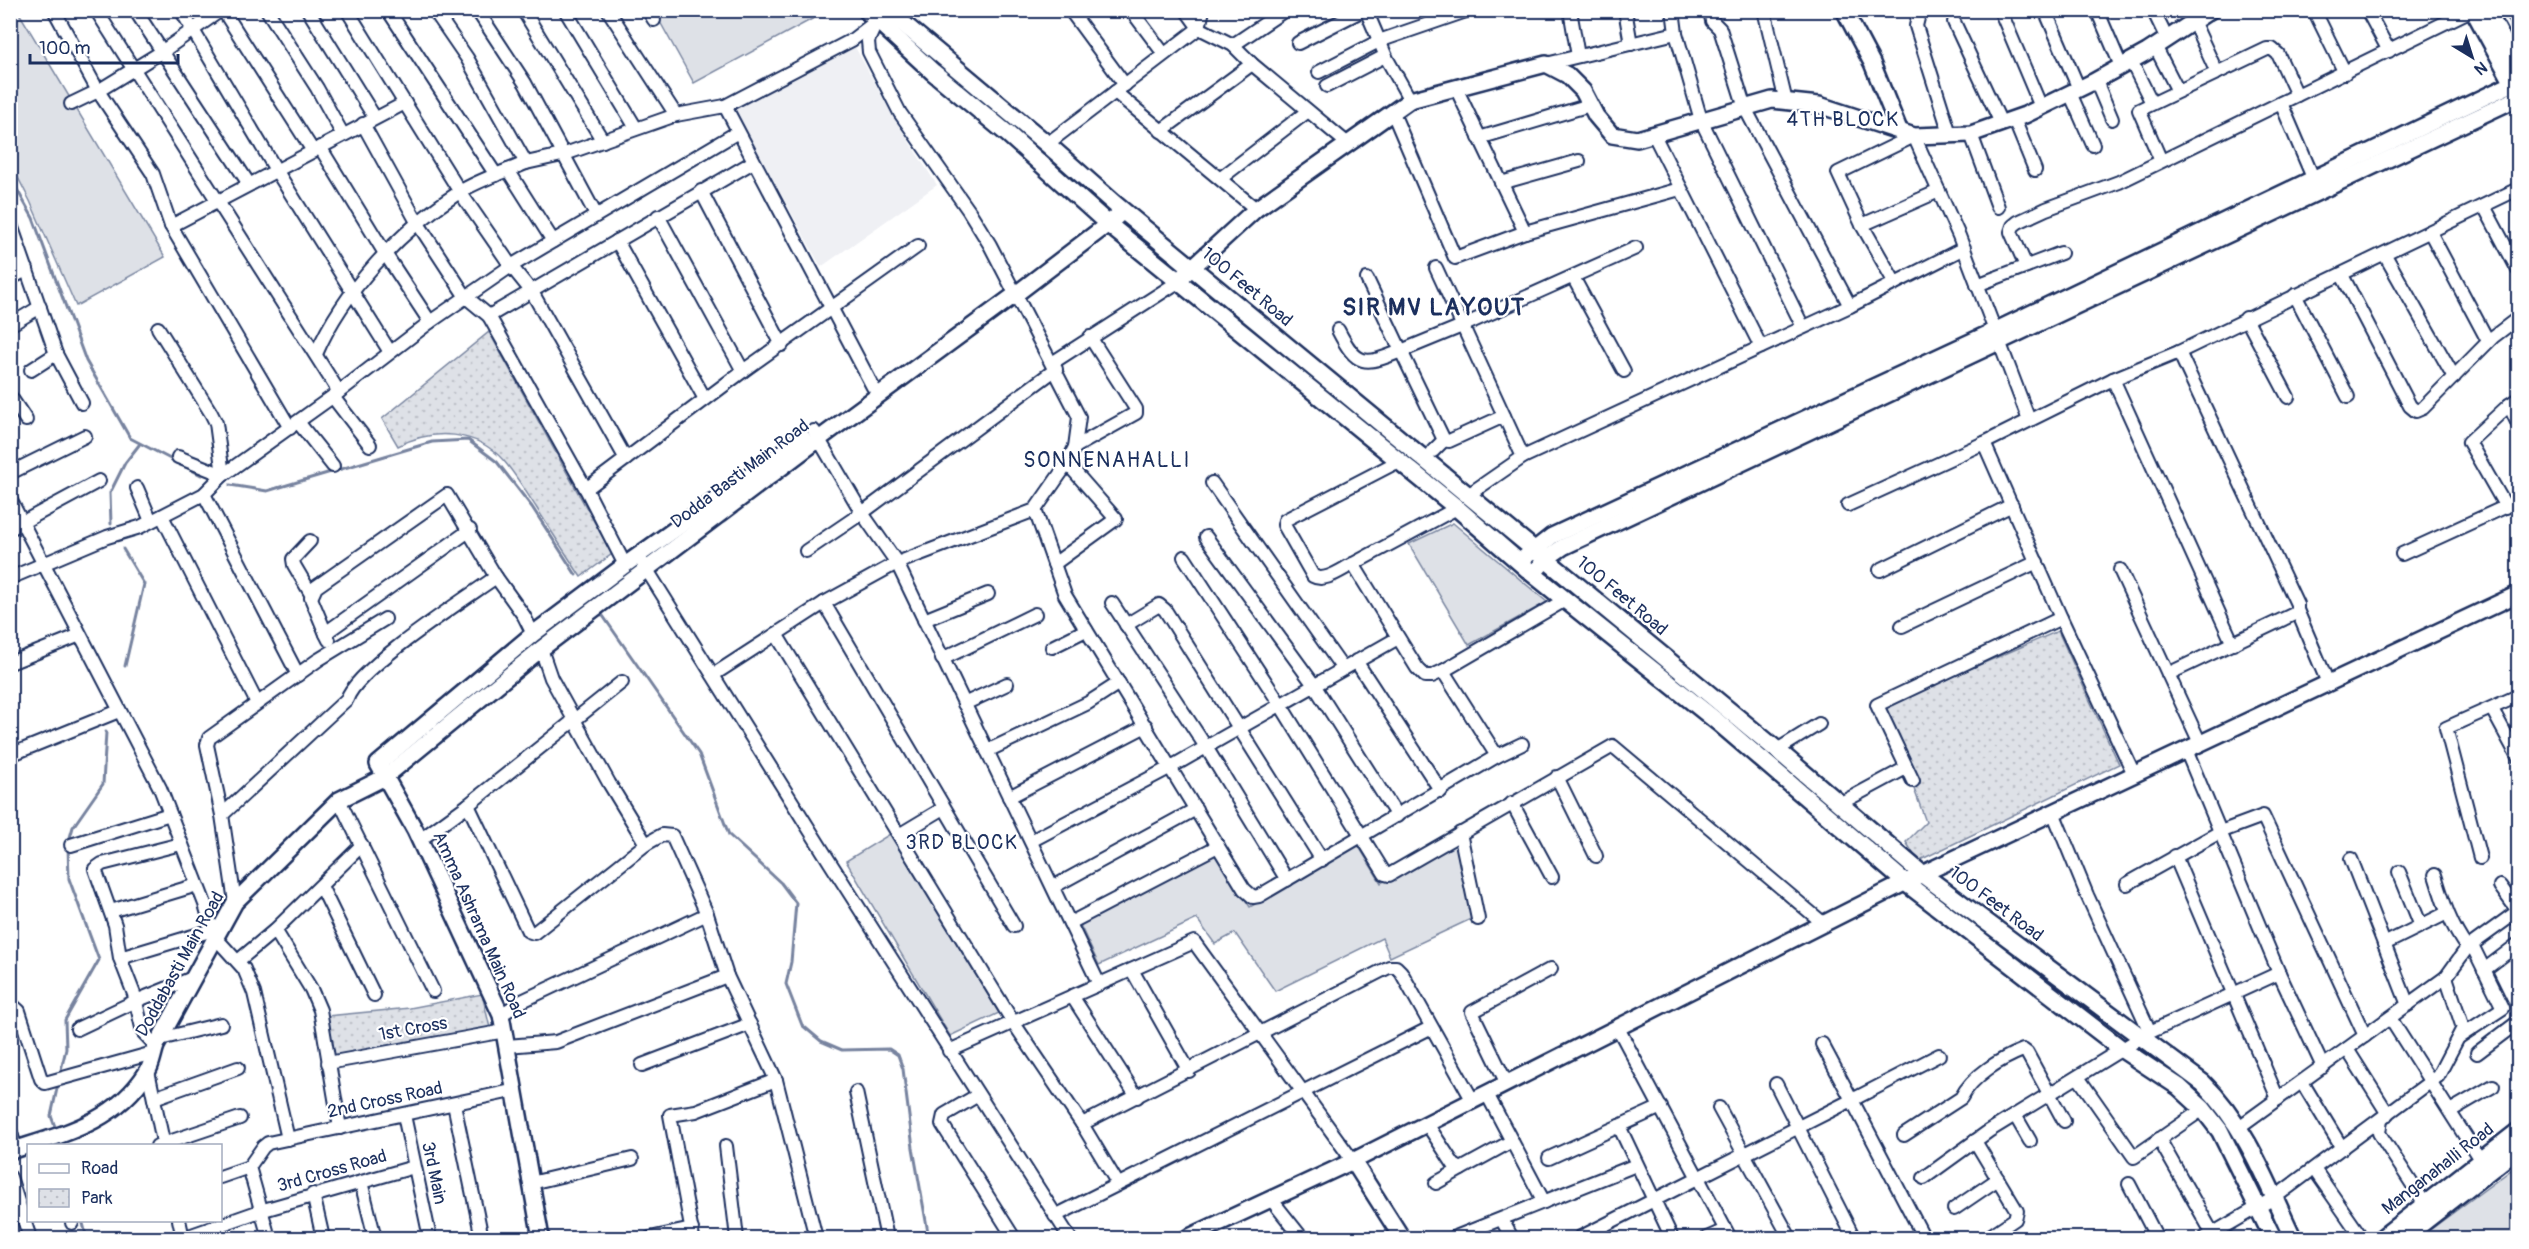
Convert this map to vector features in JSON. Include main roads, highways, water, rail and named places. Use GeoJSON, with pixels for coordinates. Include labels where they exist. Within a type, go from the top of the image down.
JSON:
{"type":"FeatureCollection","features":[{"type":"Feature","properties":{"kind":"main road","name":"100 Feet Road"},"geometry":{"type":"LineString","coordinates":[[880,14],[1047,144],[1120,208],[1841,803],[1922,874],[2146,1034],[2203,1083],[2222,1102],[2239,1127],[2293,1239]]}},
{"type":"Feature","properties":{"kind":"main road","name":"100 Feet Road"},"geometry":{"type":"LineString","coordinates":[[880,14],[933,72],[1009,135],[1105,222],[1457,508],[1533,574],[1719,723],[1906,883],[2123,1050],[2179,1087],[2203,1109],[2220,1131],[2259,1206],[2273,1239]]}},
{"type":"Feature","properties":{"kind":"waterway"},"geometry":{"type":"LineString","coordinates":[[2504,10],[2518,38]]}},
{"type":"Feature","properties":{"kind":"waterway"},"geometry":{"type":"LineString","coordinates":[[10,177],[33,218],[86,361],[130,438],[201,475]]}},
{"type":"Feature","properties":{"kind":"waterway"},"geometry":{"type":"LineString","coordinates":[[230,485],[267,491],[432,442],[468,440],[497,462],[532,507],[576,575]]}},
{"type":"Feature","properties":{"kind":"waterway"},"geometry":{"type":"LineString","coordinates":[[111,524],[110,493],[125,463],[139,445]]}},
{"type":"Feature","properties":{"kind":"waterway"},"geometry":{"type":"LineString","coordinates":[[123,549],[144,584],[125,666]]}},
{"type":"Feature","properties":{"kind":"waterway"},"geometry":{"type":"LineString","coordinates":[[601,613],[699,754],[729,835],[781,883],[796,903],[791,962],[786,984],[802,1025],[821,1041],[842,1050],[889,1049],[898,1055],[903,1069],[913,1148],[929,1238]]}},
{"type":"Feature","properties":{"kind":"waterway"},"geometry":{"type":"LineString","coordinates":[[69,841],[73,827],[103,784],[106,732]]}},
{"type":"Feature","properties":{"kind":"waterway"},"geometry":{"type":"LineString","coordinates":[[60,1074],[66,1049],[65,1020],[99,960],[69,879],[68,847]]}},
{"type":"Feature","properties":{"kind":"waterway"},"geometry":{"type":"LineString","coordinates":[[57,1132],[51,1116],[58,1084]]}},
{"type":"Feature","properties":{"kind":"waterway"},"geometry":{"type":"LineString","coordinates":[[83,1222],[87,1238]]}},
{"type":"Feature","properties":{"kind":"district","name":"4TH BLOCK"},"geometry":{"type":"Point","coordinates":[1843,119]}},
{"type":"Feature","properties":{"kind":"district","name":"SIR MV LAYOUT"},"geometry":{"type":"Point","coordinates":[1434,307]}},
{"type":"Feature","properties":{"kind":"district","name":"SONNENAHALLI"},"geometry":{"type":"Point","coordinates":[1107,460]}},
{"type":"Feature","properties":{"kind":"district","name":"3RD BLOCK"},"geometry":{"type":"Point","coordinates":[962,842]}}]}
